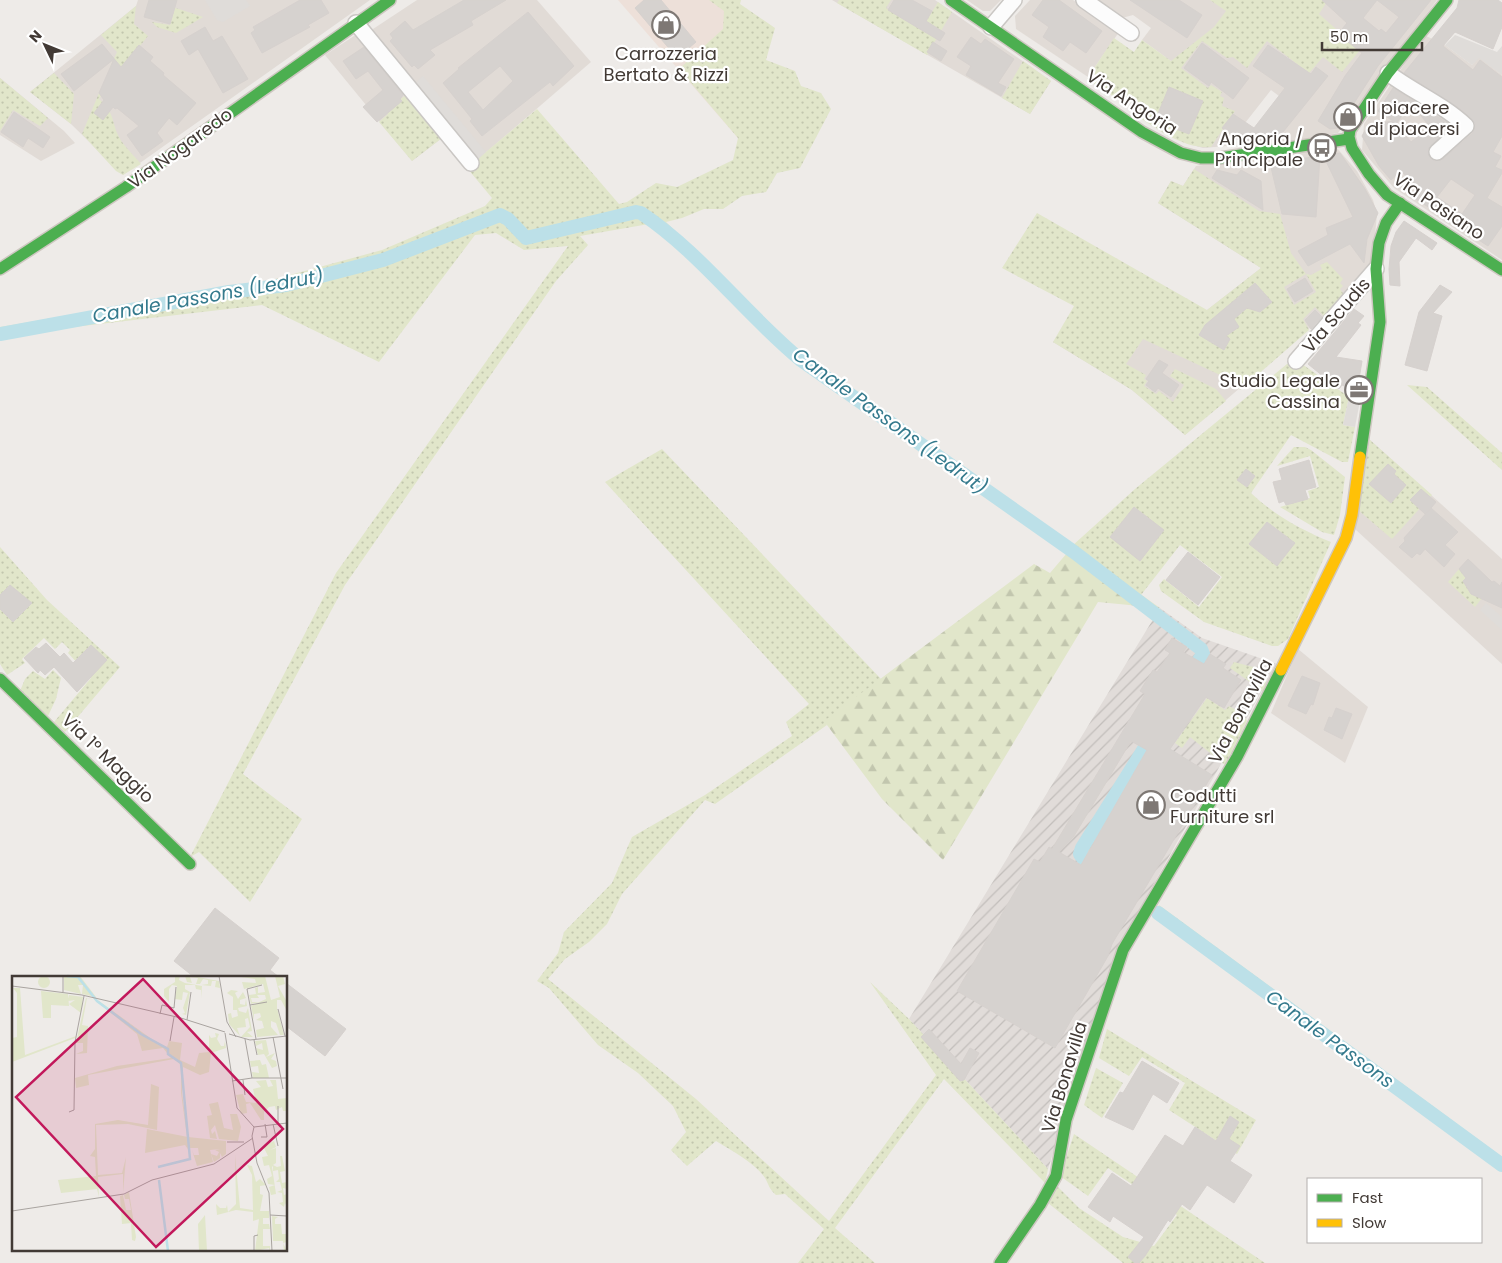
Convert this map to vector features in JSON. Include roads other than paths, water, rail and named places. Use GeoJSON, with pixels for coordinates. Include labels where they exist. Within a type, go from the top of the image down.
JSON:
{"type":"FeatureCollection","features":[{"type":"Feature","properties":{"kind":"street","name":"Via Nogaredo"},"geometry":{"type":"LineString","coordinates":[[0,269],[166,160],[390,0]]}},
{"type":"Feature","properties":{"kind":"street","name":"Via Angoria"},"geometry":{"type":"LineString","coordinates":[[951,0],[1142,132],[1181,152],[1201,158],[1220,158],[1349,139]]}},
{"type":"Feature","properties":{"kind":"street"},"geometry":{"type":"LineString","coordinates":[[991,27],[1014,0]]}},
{"type":"Feature","properties":{"kind":"street"},"geometry":{"type":"LineString","coordinates":[[1084,0],[1131,33]]}},
{"type":"Feature","properties":{"kind":"street"},"geometry":{"type":"LineString","coordinates":[[1349,139],[1350,130],[1388,73],[1447,0]]}},
{"type":"Feature","properties":{"kind":"street"},"geometry":{"type":"LineString","coordinates":[[356,23],[471,163]]}},
{"type":"Feature","properties":{"kind":"street"},"geometry":{"type":"LineString","coordinates":[[1388,73],[1410,88],[1423,93],[1466,126],[1437,152]]}},
{"type":"Feature","properties":{"kind":"street","name":"Via Pasiano"},"geometry":{"type":"LineString","coordinates":[[1349,139],[1360,162],[1378,186],[1400,203],[1502,270]]}},
{"type":"Feature","properties":{"kind":"street","name":"Via Bonavilla"},"geometry":{"type":"LineString","coordinates":[[1000,1263],[1040,1205],[1056,1176],[1066,1120],[1123,950],[1237,757],[1346,538],[1352,515],[1380,322],[1376,269],[1379,243],[1386,223],[1400,203]]}},
{"type":"Feature","properties":{"kind":"street","name":"Via Scudis"},"geometry":{"type":"LineString","coordinates":[[1296,361],[1376,269]]}},
{"type":"Feature","properties":{"kind":"street","name":"Via 1° Maggio"},"geometry":{"type":"LineString","coordinates":[[0,680],[62,737],[190,864]]}},
{"type":"Feature","properties":{"kind":"waterway","name":"Canale Passons (Ledrut)"},"geometry":{"type":"LineString","coordinates":[[0,334],[229,292],[286,285],[383,260],[500,215],[508,219],[526,238],[636,212],[641,213],[683,246],[801,360],[1074,552],[1201,649],[1203,654],[1189,676]]}},
{"type":"Feature","properties":{"kind":"waterway","name":"Canale Passons (Ledrut)"},"geometry":{"type":"LineString","coordinates":[[1083,858],[1080,854],[1082,848],[1154,733]]}},
{"type":"Feature","properties":{"kind":"waterway","name":"Canale Passons"},"geometry":{"type":"LineString","coordinates":[[1158,913],[1502,1165]]}},
{"type":"Feature","properties":{"kind":"place","name":"Carrozzeria Bertato & Rizzi"},"geometry":{"type":"Point","coordinates":[666,25]}},
{"type":"Feature","properties":{"kind":"place","name":"Il piacere di piacersi"},"geometry":{"type":"Point","coordinates":[1348,117]}},
{"type":"Feature","properties":{"kind":"place","name":"Angoria / Principale"},"geometry":{"type":"Point","coordinates":[1322,148]}},
{"type":"Feature","properties":{"kind":"place","name":"Studio Legale Cassina"},"geometry":{"type":"Point","coordinates":[1359,390]}},
{"type":"Feature","properties":{"kind":"place","name":"Codutti Furniture srl"},"geometry":{"type":"Point","coordinates":[1151,805]}}]}
